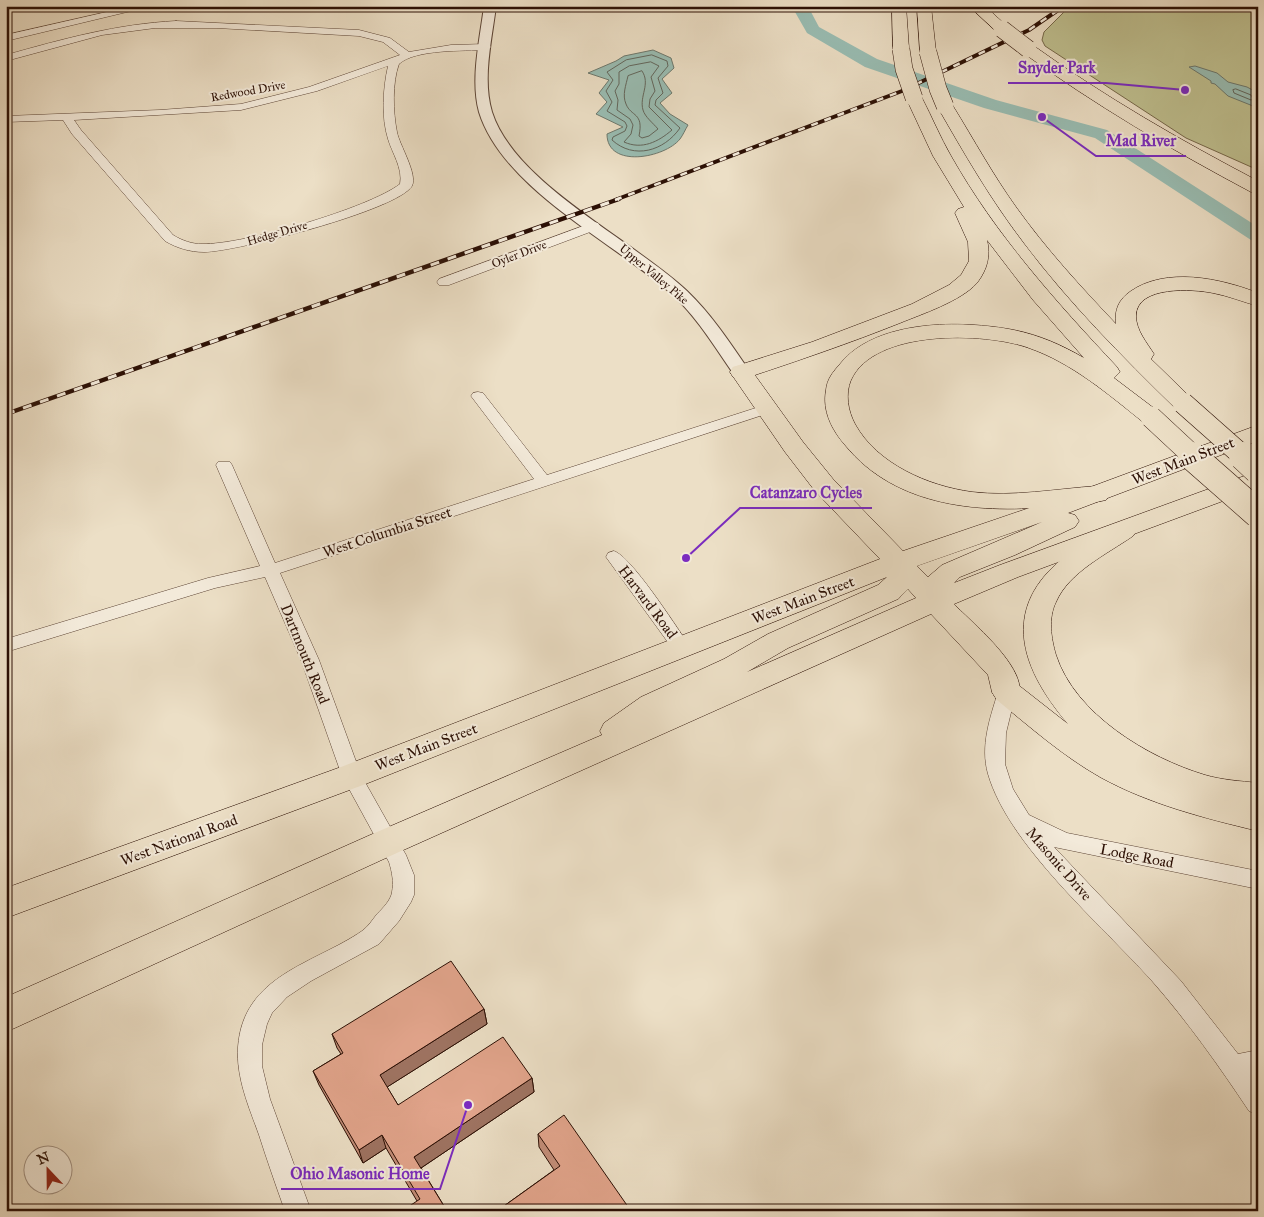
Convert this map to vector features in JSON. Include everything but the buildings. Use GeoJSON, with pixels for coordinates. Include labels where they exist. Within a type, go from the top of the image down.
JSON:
{"type":"FeatureCollection","features":[{"type":"Feature","properties":{"kind":"highway"},"geometry":{"type":"LineString","coordinates":[[741,372],[785,359],[919,308],[956,289],[969,279],[979,262],[978,242],[942,156],[914,98],[902,59],[899,6]]}},
{"type":"Feature","properties":{"kind":"highway"},"geometry":{"type":"LineString","coordinates":[[924,6],[928,52],[938,89],[986,176],[1033,243],[1104,326],[1183,403],[1258,470]]}},
{"type":"Feature","properties":{"kind":"highway"},"geometry":{"type":"LineString","coordinates":[[976,6],[1028,49],[1075,82],[1156,132],[1258,188]]}},
{"type":"Feature","properties":{"kind":"highway"},"geometry":{"type":"LineString","coordinates":[[942,156],[976,210],[1049,306],[1151,417],[1208,472],[1258,514]]}},
{"type":"Feature","properties":{"kind":"highway"},"geometry":{"type":"LineString","coordinates":[[1183,403],[1153,368],[1136,342],[1126,321],[1126,311],[1129,304],[1143,292],[1155,288],[1182,284],[1214,286],[1258,300]]}},
{"type":"Feature","properties":{"kind":"highway"},"geometry":{"type":"LineString","coordinates":[[1097,494],[992,502],[949,495],[901,478],[866,455],[845,430],[838,413],[836,401],[841,377],[848,366],[874,347],[905,336],[946,330],[994,333],[1016,337],[1056,351],[1108,383],[1151,417]]}},
{"type":"Feature","properties":{"kind":"highway","name":"Upper Valley Pike"},"geometry":{"type":"LineString","coordinates":[[741,372],[766,409],[830,492],[936,600]]}},
{"type":"Feature","properties":{"kind":"highway","name":"West Main Street"},"geometry":{"type":"LineString","coordinates":[[352,776],[899,562],[1097,494],[1258,432]]}},
{"type":"Feature","properties":{"kind":"highway"},"geometry":{"type":"LineString","coordinates":[[1164,468],[1133,492],[951,571],[939,581],[936,600],[999,668],[1005,679],[1007,692],[1097,760],[1126,776],[1166,793],[1203,805],[1258,818]]}},
{"type":"Feature","properties":{"kind":"highway"},"geometry":{"type":"LineString","coordinates":[[6,1015],[388,842],[936,600],[1258,479]]}},
{"type":"Feature","properties":{"kind":"highway"},"geometry":{"type":"LineString","coordinates":[[1124,530],[1063,572],[1043,599],[1038,612],[1037,629],[1041,653],[1047,670],[1061,694],[1077,714],[1110,742],[1146,765],[1203,787],[1258,796]]}},
{"type":"Feature","properties":{"kind":"highway"},"geometry":{"type":"LineString","coordinates":[[521,784],[616,730],[651,705],[734,666],[778,640],[888,592],[899,583],[901,571],[899,562]]}},
{"type":"Feature","properties":{"kind":"highway","name":"West National Road"},"geometry":{"type":"LineString","coordinates":[[6,903],[352,776]]}},
{"type":"Feature","properties":{"kind":"street"},"geometry":{"type":"LineString","coordinates":[[6,38],[147,6]]}},
{"type":"Feature","properties":{"kind":"street","name":"Upper Valley Pike"},"geometry":{"type":"LineString","coordinates":[[490,6],[483,97],[490,126],[497,138],[507,152],[530,176],[655,272],[680,294],[714,331],[741,372]]}},
{"type":"Feature","properties":{"kind":"street"},"geometry":{"type":"LineString","coordinates":[[6,58],[101,32],[136,26],[167,24],[366,35],[386,40],[400,48],[403,56]]}},
{"type":"Feature","properties":{"kind":"street","name":"Redwood Drive"},"geometry":{"type":"LineString","coordinates":[[6,118],[200,111],[258,104],[313,89],[403,56],[451,48],[486,47]]}},
{"type":"Feature","properties":{"kind":"street","name":"Hedge Drive"},"geometry":{"type":"LineString","coordinates":[[67,117],[76,132],[169,238],[185,246],[219,247],[272,235],[371,204],[392,196],[406,185],[406,171],[392,137],[390,122],[393,68],[403,56]]}},
{"type":"Feature","properties":{"kind":"street","name":"Oyler Drive"},"geometry":{"type":"LineString","coordinates":[[444,282],[594,226]]}},
{"type":"Feature","properties":{"kind":"street"},"geometry":{"type":"LineString","coordinates":[[478,396],[543,481]]}},
{"type":"Feature","properties":{"kind":"street","name":"West Columbia Street"},"geometry":{"type":"LineString","coordinates":[[6,646],[214,582],[271,570],[766,409]]}},
{"type":"Feature","properties":{"kind":"street","name":"Dartmouth Road"},"geometry":{"type":"LineString","coordinates":[[224,465],[310,660],[352,776],[388,842]]}},
{"type":"Feature","properties":{"kind":"street","name":"Harvard Road"},"geometry":{"type":"LineString","coordinates":[[614,556],[682,647]]}},
{"type":"Feature","properties":{"kind":"street","name":"Masonic Drive"},"geometry":{"type":"LineString","coordinates":[[1007,692],[997,727],[997,773],[1020,819],[1040,846],[1160,974],[1204,1026],[1258,1103]]}},
{"type":"Feature","properties":{"kind":"street","name":"Lodge Road"},"geometry":{"type":"LineString","coordinates":[[1020,819],[1051,836],[1067,842],[1258,880]]}},
{"type":"Feature","properties":{"kind":"street"},"geometry":{"type":"LineString","coordinates":[[298,1211],[258,1099],[250,1066],[250,1045],[256,1022],[264,1006],[279,990],[303,974],[371,937],[391,914],[403,895],[403,875],[399,861],[388,842]]}},
{"type":"Feature","properties":{"kind":"street"},"geometry":{"type":"LineString","coordinates":[[1232,1066],[1258,1060]]}},
{"type":"Feature","properties":{"kind":"green space"},"geometry":{"type":"Polygon","coordinates":[[[1070,6],[1258,6],[1258,170],[1186,138],[1045,46],[1042,40],[1044,32],[1070,6]]]}},
{"type":"Feature","properties":{"kind":"water"},"geometry":{"type":"Polygon","coordinates":[[[653,50],[671,58],[674,68],[662,79],[672,93],[660,103],[670,114],[688,125],[680,139],[673,146],[650,155],[626,156],[616,152],[610,145],[607,134],[623,127],[596,114],[607,102],[599,93],[609,80],[588,73],[624,56],[653,50]]]}},
{"type":"Feature","properties":{"kind":"water"},"geometry":{"type":"Polygon","coordinates":[[[1195,66],[1217,73],[1228,82],[1247,87],[1258,93],[1258,108],[1228,96],[1211,81],[1189,67],[1195,66]]]}},
{"type":"Feature","properties":{"kind":"waterway"},"geometry":{"type":"LineString","coordinates":[[805,6],[803,12],[813,30],[871,63],[990,104],[1101,134],[1258,236]]}},
{"type":"Feature","properties":{"kind":"railway"},"geometry":{"type":"LineString","coordinates":[[615,200],[902,91],[1029,30],[1064,6]]}},
{"type":"Feature","properties":{"kind":"railway"},"geometry":{"type":"LineString","coordinates":[[6,414],[619,199]]}},
{"type":"Feature","properties":{"kind":"place","name":"Snyder Park"},"geometry":{"type":"Point","coordinates":[1185,90]}},
{"type":"Feature","properties":{"kind":"place","name":"Mad River"},"geometry":{"type":"Point","coordinates":[1042,117]}},
{"type":"Feature","properties":{"kind":"place","name":"Catanzaro Cycles"},"geometry":{"type":"Point","coordinates":[686,558]}},
{"type":"Feature","properties":{"kind":"place","name":"Ohio Masonic Home"},"geometry":{"type":"Point","coordinates":[468,1105]}}]}
